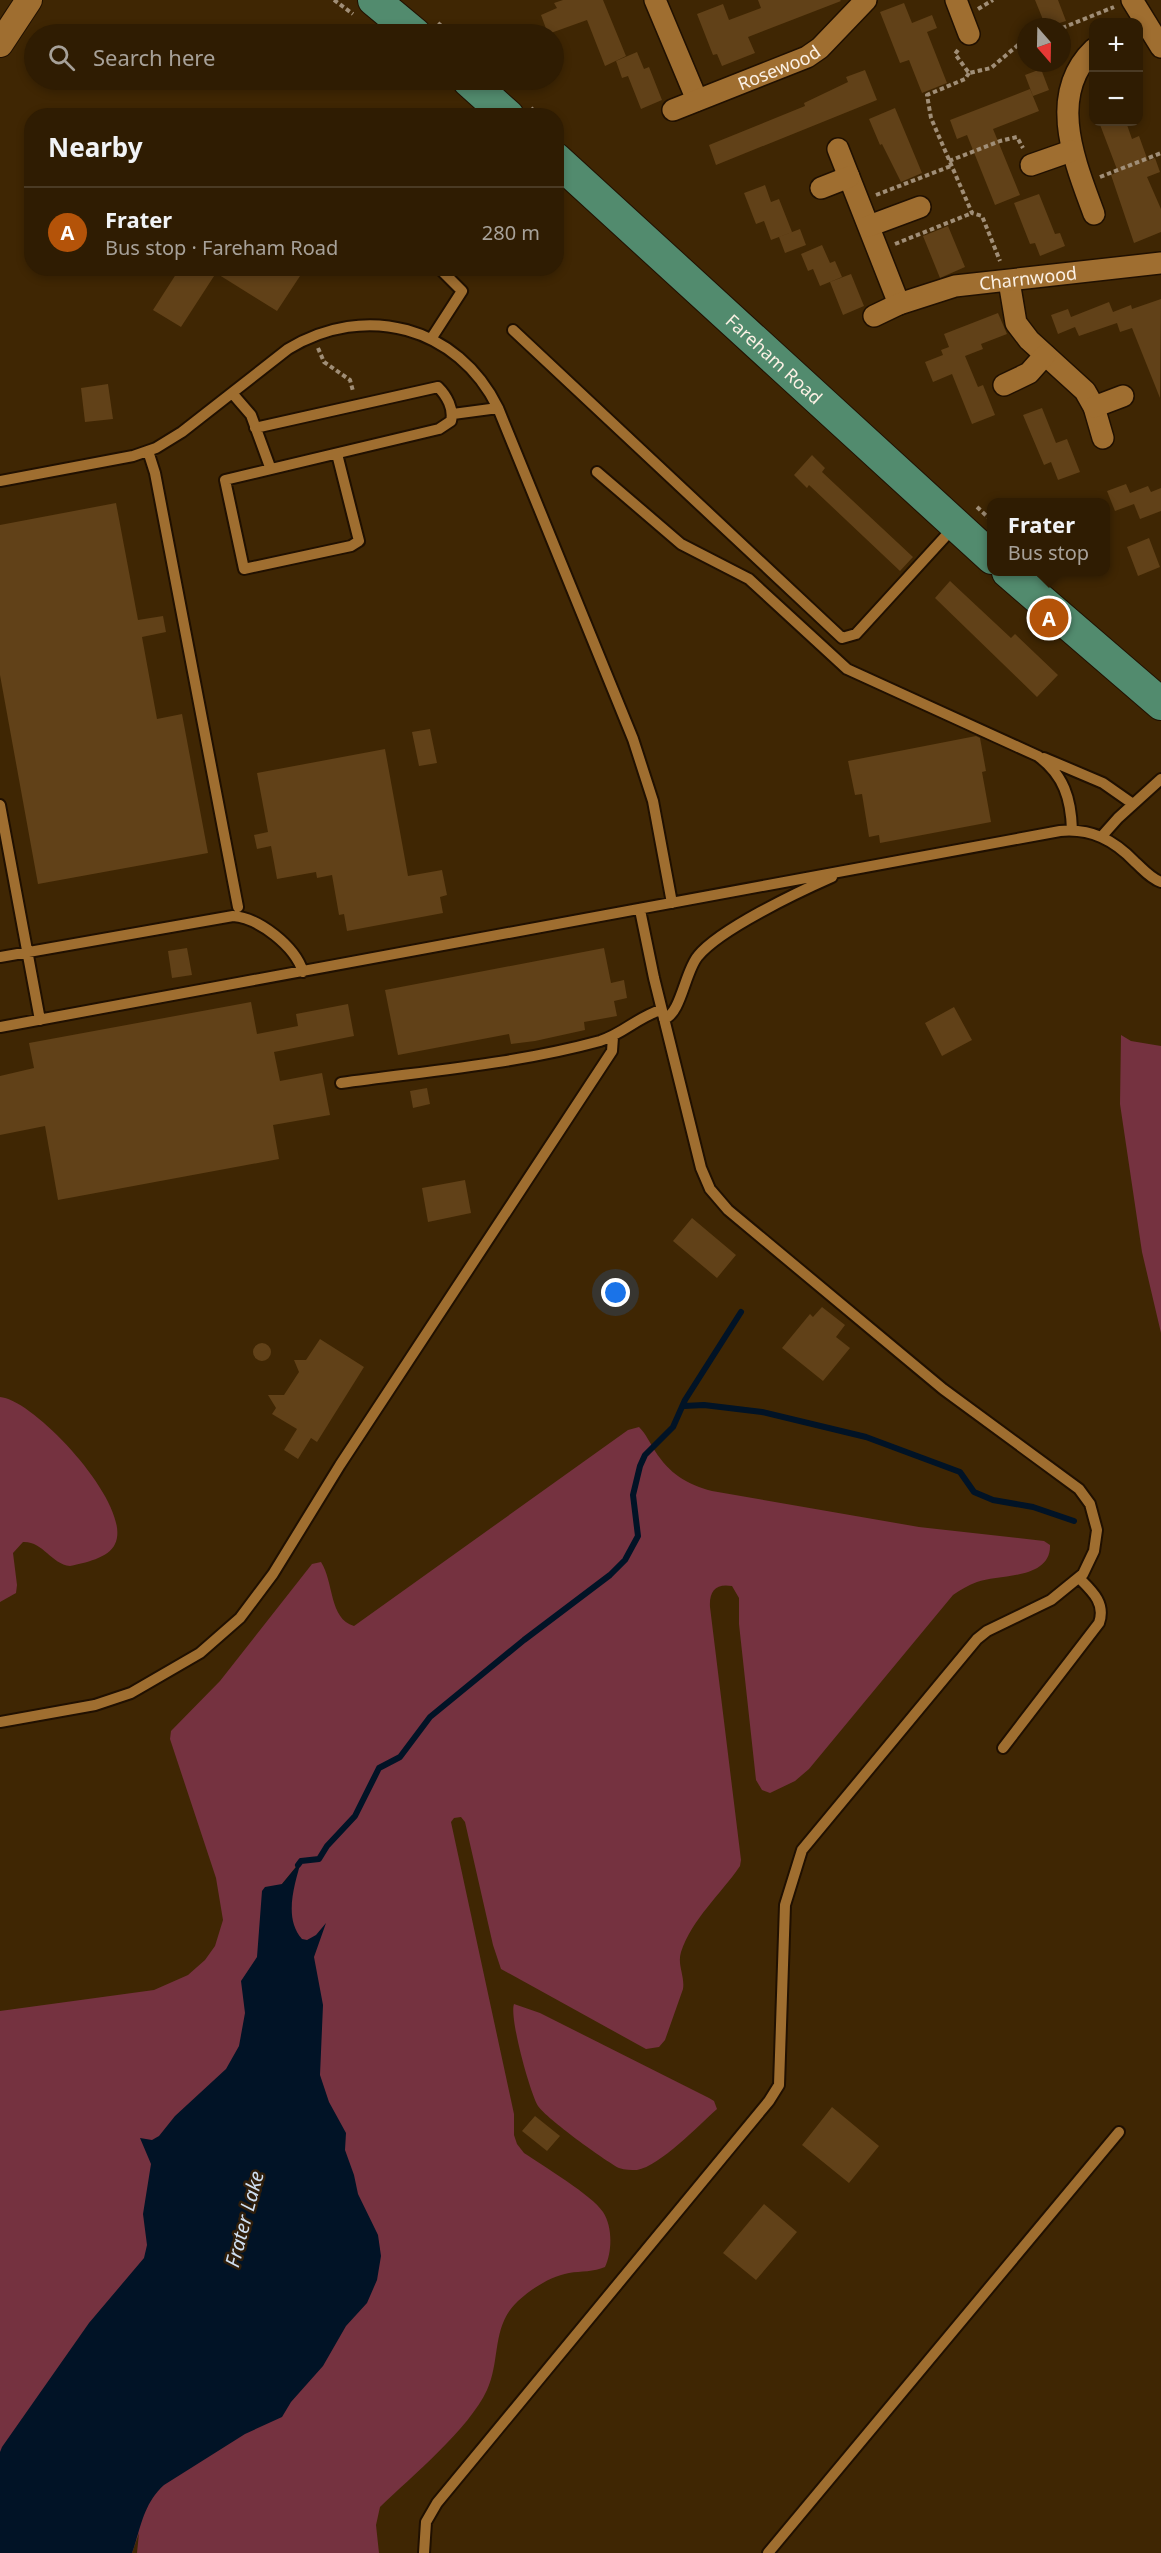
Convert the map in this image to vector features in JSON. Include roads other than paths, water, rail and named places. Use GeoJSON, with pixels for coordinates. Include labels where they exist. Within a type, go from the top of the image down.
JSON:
{"type":"FeatureCollection","features":[{"type":"Feature","properties":{"kind":"main road"},"geometry":{"type":"LineString","coordinates":[[374,0],[403,24]]}},
{"type":"Feature","properties":{"kind":"main road"},"geometry":{"type":"LineString","coordinates":[[479,90],[499,108]]}},
{"type":"Feature","properties":{"kind":"main road","name":"Fareham Road"},"geometry":{"type":"LineString","coordinates":[[564,166],[765,347],[987,554]]}},
{"type":"Feature","properties":{"kind":"main road"},"geometry":{"type":"LineString","coordinates":[[1013,576],[1161,704]]}},
{"type":"Feature","properties":{"kind":"street"},"geometry":{"type":"LineString","coordinates":[[0,44],[17,0]]}},
{"type":"Feature","properties":{"kind":"street"},"geometry":{"type":"LineString","coordinates":[[0,44],[29,0]]}},
{"type":"Feature","properties":{"kind":"street","name":"Rosewood"},"geometry":{"type":"LineString","coordinates":[[673,110],[807,57],[820,48],[866,0]]}},
{"type":"Feature","properties":{"kind":"street"},"geometry":{"type":"LineString","coordinates":[[956,0],[969,34]]}},
{"type":"Feature","properties":{"kind":"street"},"geometry":{"type":"LineString","coordinates":[[660,2],[697,100]]}},
{"type":"Feature","properties":{"kind":"street"},"geometry":{"type":"LineString","coordinates":[[1134,12],[1161,47]]}},
{"type":"Feature","properties":{"kind":"street"},"geometry":{"type":"LineString","coordinates":[[1089,55],[1074,74],[1068,101],[1071,151],[1095,214]]}},
{"type":"Feature","properties":{"kind":"street"},"geometry":{"type":"LineString","coordinates":[[838,149],[899,304]]}},
{"type":"Feature","properties":{"kind":"street"},"geometry":{"type":"LineString","coordinates":[[1031,165],[1071,151]]}},
{"type":"Feature","properties":{"kind":"street"},"geometry":{"type":"LineString","coordinates":[[821,188],[849,177]]}},
{"type":"Feature","properties":{"kind":"street"},"geometry":{"type":"LineString","coordinates":[[869,226],[920,207]]}},
{"type":"Feature","properties":{"kind":"street","name":"Charnwood"},"geometry":{"type":"LineString","coordinates":[[874,316],[899,304],[955,286],[1161,262]]}},
{"type":"Feature","properties":{"kind":"street"},"geometry":{"type":"LineString","coordinates":[[1009,281],[1016,323],[1045,355],[1085,391],[1094,407],[1103,438]]}},
{"type":"Feature","properties":{"kind":"street"},"geometry":{"type":"LineString","coordinates":[[1005,385],[1029,373],[1045,355]]}},
{"type":"Feature","properties":{"kind":"street"},"geometry":{"type":"LineString","coordinates":[[1094,407],[1123,396]]}},
{"type":"Feature","properties":{"kind":"lane"},"geometry":{"type":"LineString","coordinates":[[431,339],[462,291],[447,276]]}},
{"type":"Feature","properties":{"kind":"lane"},"geometry":{"type":"LineString","coordinates":[[0,481],[148,451],[182,432],[288,349],[312,336],[338,327],[381,324],[402,328],[431,339],[452,351],[472,369],[498,408],[633,740],[653,801],[672,903]]}},
{"type":"Feature","properties":{"kind":"lane"},"geometry":{"type":"LineString","coordinates":[[513,330],[842,638],[856,634],[955,526]]}},
{"type":"Feature","properties":{"kind":"lane"},"geometry":{"type":"LineString","coordinates":[[255,428],[438,387],[448,400],[453,414],[452,421],[439,429],[337,454],[270,467],[225,480],[244,569],[351,546],[358,541],[337,454]]}},
{"type":"Feature","properties":{"kind":"lane"},"geometry":{"type":"LineString","coordinates":[[232,393],[250,415],[270,467]]}},
{"type":"Feature","properties":{"kind":"lane"},"geometry":{"type":"LineString","coordinates":[[453,414],[498,408]]}},
{"type":"Feature","properties":{"kind":"lane"},"geometry":{"type":"LineString","coordinates":[[148,451],[155,473],[238,907]]}},
{"type":"Feature","properties":{"kind":"lane"},"geometry":{"type":"LineString","coordinates":[[597,472],[681,544],[749,579],[847,669],[1038,756],[1104,783],[1133,804]]}},
{"type":"Feature","properties":{"kind":"lane"},"geometry":{"type":"LineString","coordinates":[[1038,756],[1053,769],[1066,790],[1072,830]]}},
{"type":"Feature","properties":{"kind":"lane"},"geometry":{"type":"LineString","coordinates":[[1102,836],[1161,779]]}},
{"type":"Feature","properties":{"kind":"lane"},"geometry":{"type":"LineString","coordinates":[[0,805],[39,1020]]}},
{"type":"Feature","properties":{"kind":"lane"},"geometry":{"type":"LineString","coordinates":[[0,1027],[640,910],[852,868],[1072,830],[1102,836],[1128,855],[1152,878],[1161,882]]}},
{"type":"Feature","properties":{"kind":"lane"},"geometry":{"type":"LineString","coordinates":[[340,1083],[523,1057],[613,1036],[663,1014],[673,1013],[695,960],[714,940],[803,891],[852,868]]}},
{"type":"Feature","properties":{"kind":"lane"},"geometry":{"type":"LineString","coordinates":[[424,2553],[426,2522],[437,2503],[770,2101],[778,2085],[785,1905],[802,1850],[977,1639],[987,1631],[1051,1600],[1079,1578],[1092,1557],[1097,1536],[1093,1511],[1079,1489],[943,1389],[734,1215],[714,1195],[701,1168],[640,910]]}},
{"type":"Feature","properties":{"kind":"lane"},"geometry":{"type":"LineString","coordinates":[[0,957],[214,918],[238,917],[252,919],[269,931],[299,960],[303,972]]}},
{"type":"Feature","properties":{"kind":"lane"},"geometry":{"type":"LineString","coordinates":[[0,1722],[95,1705],[122,1697],[194,1657],[240,1618],[273,1574],[340,1465],[612,1051],[613,1036]]}},
{"type":"Feature","properties":{"kind":"lane"},"geometry":{"type":"LineString","coordinates":[[1003,1748],[1099,1623],[1100,1604],[1095,1594],[1079,1578]]}},
{"type":"Feature","properties":{"kind":"lane"},"geometry":{"type":"LineString","coordinates":[[768,2553],[1119,2132]]}},
{"type":"Feature","properties":{"kind":"water","name":"Frater Lake"},"geometry":{"type":"Polygon","coordinates":[[[301,1861],[292,1901],[296,1931],[302,1939],[307,1940],[316,1935],[326,1923],[314,1957],[323,2005],[320,2075],[329,2102],[346,2133],[345,2150],[358,2194],[378,2235],[381,2256],[377,2280],[367,2303],[346,2326],[323,2366],[291,2402],[282,2417],[245,2434],[164,2485],[157,2492],[147,2508],[132,2553],[0,2553],[0,2452],[2,2447],[89,2323],[144,2258],[147,2245],[143,2214],[151,2164],[140,2138],[152,2140],[159,2136],[175,2116],[226,2069],[239,2046],[245,2013],[241,1981],[257,1957],[262,1891],[265,1887],[282,1884],[301,1861]]]}},
{"type":"Feature","properties":{"kind":"waterway"},"geometry":{"type":"LineString","coordinates":[[298,1865],[301,1861],[319,1859],[327,1846],[355,1816],[379,1768],[400,1757],[430,1717],[524,1640],[610,1575],[625,1560],[638,1536],[633,1495],[645,1455],[673,1427],[685,1400],[741,1312]]}},
{"type":"Feature","properties":{"kind":"waterway"},"geometry":{"type":"LineString","coordinates":[[684,1406],[704,1405],[762,1412],[866,1437],[960,1472],[974,1492],[993,1500],[1033,1507],[1074,1521]]}},
{"type":"Feature","properties":{"kind":"place","name":"Frater"},"geometry":{"type":"Point","coordinates":[1049,618]}}]}
